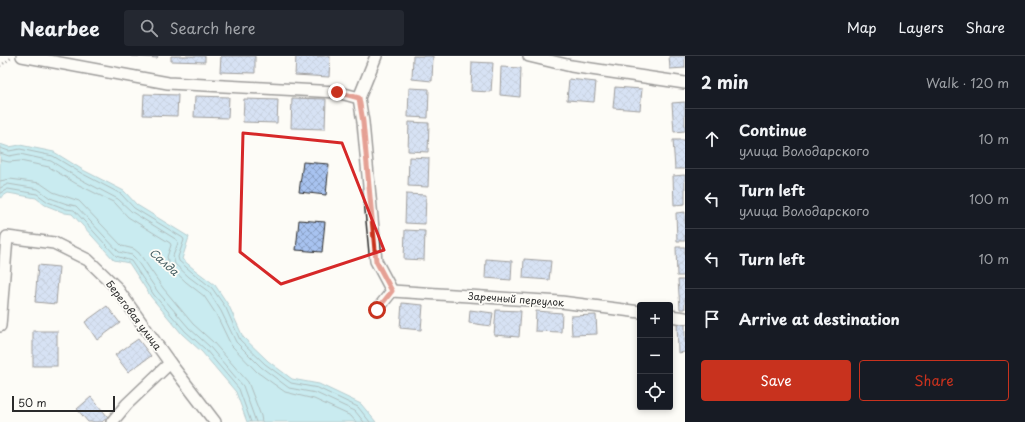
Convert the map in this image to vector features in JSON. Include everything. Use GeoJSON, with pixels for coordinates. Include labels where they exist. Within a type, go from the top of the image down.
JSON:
{"type":"FeatureCollection","features":[{"type":"Feature","properties":{"kind":"street"},"geometry":{"type":"LineString","coordinates":[[22,56],[168,83],[337,92],[359,98]]}},
{"type":"Feature","properties":{"kind":"street"},"geometry":{"type":"LineString","coordinates":[[376,56],[359,98],[363,122],[376,261],[392,291],[377,310]]}},
{"type":"Feature","properties":{"kind":"street"},"geometry":{"type":"LineString","coordinates":[[529,56],[571,66],[685,83]]}},
{"type":"Feature","properties":{"kind":"street","name":"Береговая улица"},"geometry":{"type":"LineString","coordinates":[[0,326],[6,237],[54,243],[88,260],[116,287],[170,363],[216,422]]}},
{"type":"Feature","properties":{"kind":"street","name":"Заречный переулок"},"geometry":{"type":"LineString","coordinates":[[392,291],[561,302],[637,312]]}},
{"type":"Feature","properties":{"kind":"street"},"geometry":{"type":"LineString","coordinates":[[673,316],[685,318]]}},
{"type":"Feature","properties":{"kind":"street"},"geometry":{"type":"LineString","coordinates":[[112,422],[127,404],[170,363]]}},
{"type":"Feature","properties":{"kind":"path"},"geometry":{"type":"LineString","coordinates":[[0,66],[14,56]]}},
{"type":"Feature","properties":{"kind":"highlighted area"},"geometry":{"type":"Polygon","coordinates":[[[243,133],[342,143],[384,250],[281,284],[240,252],[243,133]]]}},
{"type":"Feature","properties":{"kind":"water","name":"Салда"},"geometry":{"type":"Polygon","coordinates":[[[0,144],[9,147],[20,145],[54,152],[83,170],[124,191],[137,205],[189,237],[182,259],[215,285],[229,306],[243,337],[268,361],[292,379],[319,384],[361,404],[376,422],[247,422],[236,392],[202,352],[182,334],[151,297],[129,263],[114,260],[72,214],[65,213],[45,205],[36,198],[8,193],[0,198],[0,144]]]}},
{"type":"Feature","properties":{"kind":"building"},"geometry":{"type":"Polygon","coordinates":[[[132,56],[158,56],[157,58],[132,56]]]}},
{"type":"Feature","properties":{"kind":"building"},"geometry":{"type":"Polygon","coordinates":[[[171,56],[205,56],[205,62],[171,61],[171,56]]]}},
{"type":"Feature","properties":{"kind":"building"},"geometry":{"type":"Polygon","coordinates":[[[221,56],[255,56],[255,73],[220,72],[221,56]]]}},
{"type":"Feature","properties":{"kind":"building"},"geometry":{"type":"Polygon","coordinates":[[[296,56],[330,56],[329,77],[295,75],[296,56]]]}},
{"type":"Feature","properties":{"kind":"building"},"geometry":{"type":"Polygon","coordinates":[[[413,56],[433,56],[432,81],[412,79],[413,56]]]}},
{"type":"Feature","properties":{"kind":"building"},"geometry":{"type":"Polygon","coordinates":[[[669,56],[685,56],[685,68],[670,69],[669,56]]]}},
{"type":"Feature","properties":{"kind":"building"},"geometry":{"type":"Polygon","coordinates":[[[472,62],[493,63],[491,92],[471,91],[472,62]]]}},
{"type":"Feature","properties":{"kind":"building"},"geometry":{"type":"Polygon","coordinates":[[[501,67],[521,68],[520,97],[500,95],[501,67]]]}},
{"type":"Feature","properties":{"kind":"building"},"geometry":{"type":"Polygon","coordinates":[[[569,79],[596,82],[594,102],[567,100],[569,79]]]}},
{"type":"Feature","properties":{"kind":"building"},"geometry":{"type":"Polygon","coordinates":[[[615,87],[642,89],[640,110],[613,108],[615,87]]]}},
{"type":"Feature","properties":{"kind":"building"},"geometry":{"type":"Polygon","coordinates":[[[409,88],[429,89],[428,118],[408,117],[409,88]]]}},
{"type":"Feature","properties":{"kind":"building"},"geometry":{"type":"Polygon","coordinates":[[[144,94],[178,95],[177,116],[143,115],[144,94]]]}},
{"type":"Feature","properties":{"kind":"building"},"geometry":{"type":"Polygon","coordinates":[[[195,96],[229,97],[228,118],[194,117],[195,96]]]}},
{"type":"Feature","properties":{"kind":"building"},"geometry":{"type":"Polygon","coordinates":[[[292,98],[326,99],[325,129],[291,128],[292,98]]]}},
{"type":"Feature","properties":{"kind":"building"},"geometry":{"type":"Polygon","coordinates":[[[244,99],[278,100],[277,123],[243,122],[244,99]]]}},
{"type":"Feature","properties":{"kind":"building"},"geometry":{"type":"Polygon","coordinates":[[[685,102],[685,131],[674,132],[672,103],[685,102]]]}},
{"type":"Feature","properties":{"kind":"building"},"geometry":{"type":"Polygon","coordinates":[[[409,122],[429,123],[428,152],[408,151],[409,122]]]}},
{"type":"Feature","properties":{"kind":"building"},"geometry":{"type":"Polygon","coordinates":[[[673,140],[685,140],[685,169],[675,169],[673,140]]]}},
{"type":"Feature","properties":{"kind":"building"},"geometry":{"type":"Polygon","coordinates":[[[409,157],[429,158],[428,187],[408,186],[409,157]]]}},
{"type":"Feature","properties":{"kind":"building"},"geometry":{"type":"Polygon","coordinates":[[[303,162],[329,164],[326,195],[299,192],[303,162]]]}},
{"type":"Feature","properties":{"kind":"building"},"geometry":{"type":"Polygon","coordinates":[[[685,175],[685,204],[674,205],[673,176],[685,175]]]}},
{"type":"Feature","properties":{"kind":"building"},"geometry":{"type":"Polygon","coordinates":[[[406,194],[426,195],[425,224],[405,223],[406,194]]]}},
{"type":"Feature","properties":{"kind":"building"},"geometry":{"type":"Polygon","coordinates":[[[685,212],[685,241],[677,241],[676,213],[685,212]]]}},
{"type":"Feature","properties":{"kind":"building"},"geometry":{"type":"Polygon","coordinates":[[[299,220],[325,222],[322,252],[296,250],[299,220]]]}},
{"type":"Feature","properties":{"kind":"building"},"geometry":{"type":"Polygon","coordinates":[[[405,230],[425,231],[424,260],[404,259],[405,230]]]}},
{"type":"Feature","properties":{"kind":"building"},"geometry":{"type":"Polygon","coordinates":[[[676,247],[685,247],[685,276],[677,276],[676,247]]]}},
{"type":"Feature","properties":{"kind":"building"},"geometry":{"type":"Polygon","coordinates":[[[486,259],[512,261],[511,280],[485,278],[486,259]]]}},
{"type":"Feature","properties":{"kind":"building"},"geometry":{"type":"Polygon","coordinates":[[[524,259],[551,261],[549,280],[523,278],[524,259]]]}},
{"type":"Feature","properties":{"kind":"building"},"geometry":{"type":"Polygon","coordinates":[[[38,265],[59,267],[56,304],[35,302],[38,265]]]}},
{"type":"Feature","properties":{"kind":"building"},"geometry":{"type":"Polygon","coordinates":[[[678,280],[685,280],[685,309],[680,309],[678,280]]]}},
{"type":"Feature","properties":{"kind":"building"},"geometry":{"type":"Polygon","coordinates":[[[402,303],[423,305],[421,330],[400,328],[402,303]]]}},
{"type":"Feature","properties":{"kind":"building"},"geometry":{"type":"Polygon","coordinates":[[[107,306],[120,323],[97,340],[85,322],[107,306]]]}},
{"type":"Feature","properties":{"kind":"building"},"geometry":{"type":"Polygon","coordinates":[[[470,310],[493,313],[491,326],[469,323],[470,310]]]}},
{"type":"Feature","properties":{"kind":"building"},"geometry":{"type":"Polygon","coordinates":[[[496,310],[521,311],[519,337],[494,335],[496,310]]]}},
{"type":"Feature","properties":{"kind":"building"},"geometry":{"type":"Polygon","coordinates":[[[536,311],[562,313],[561,332],[535,331],[536,311]]]}},
{"type":"Feature","properties":{"kind":"building"},"geometry":{"type":"Polygon","coordinates":[[[596,315],[597,334],[572,335],[571,316],[596,315]]]}},
{"type":"Feature","properties":{"kind":"building"},"geometry":{"type":"Polygon","coordinates":[[[677,322],[685,322],[685,352],[678,353],[677,322]]]}},
{"type":"Feature","properties":{"kind":"building"},"geometry":{"type":"Polygon","coordinates":[[[33,331],[57,331],[57,366],[33,366],[33,331]]]}},
{"type":"Feature","properties":{"kind":"building"},"geometry":{"type":"Polygon","coordinates":[[[138,339],[151,356],[128,372],[115,355],[138,339]]]}},
{"type":"Feature","properties":{"kind":"building"},"geometry":{"type":"Polygon","coordinates":[[[91,397],[108,417],[102,422],[88,422],[77,409],[91,397]]]}},
{"type":"Feature","properties":{"kind":"route"},"geometry":{"type":"LineString","coordinates":[[337,92],[359,98],[363,122],[376,261],[392,291],[377,310]]}}]}
